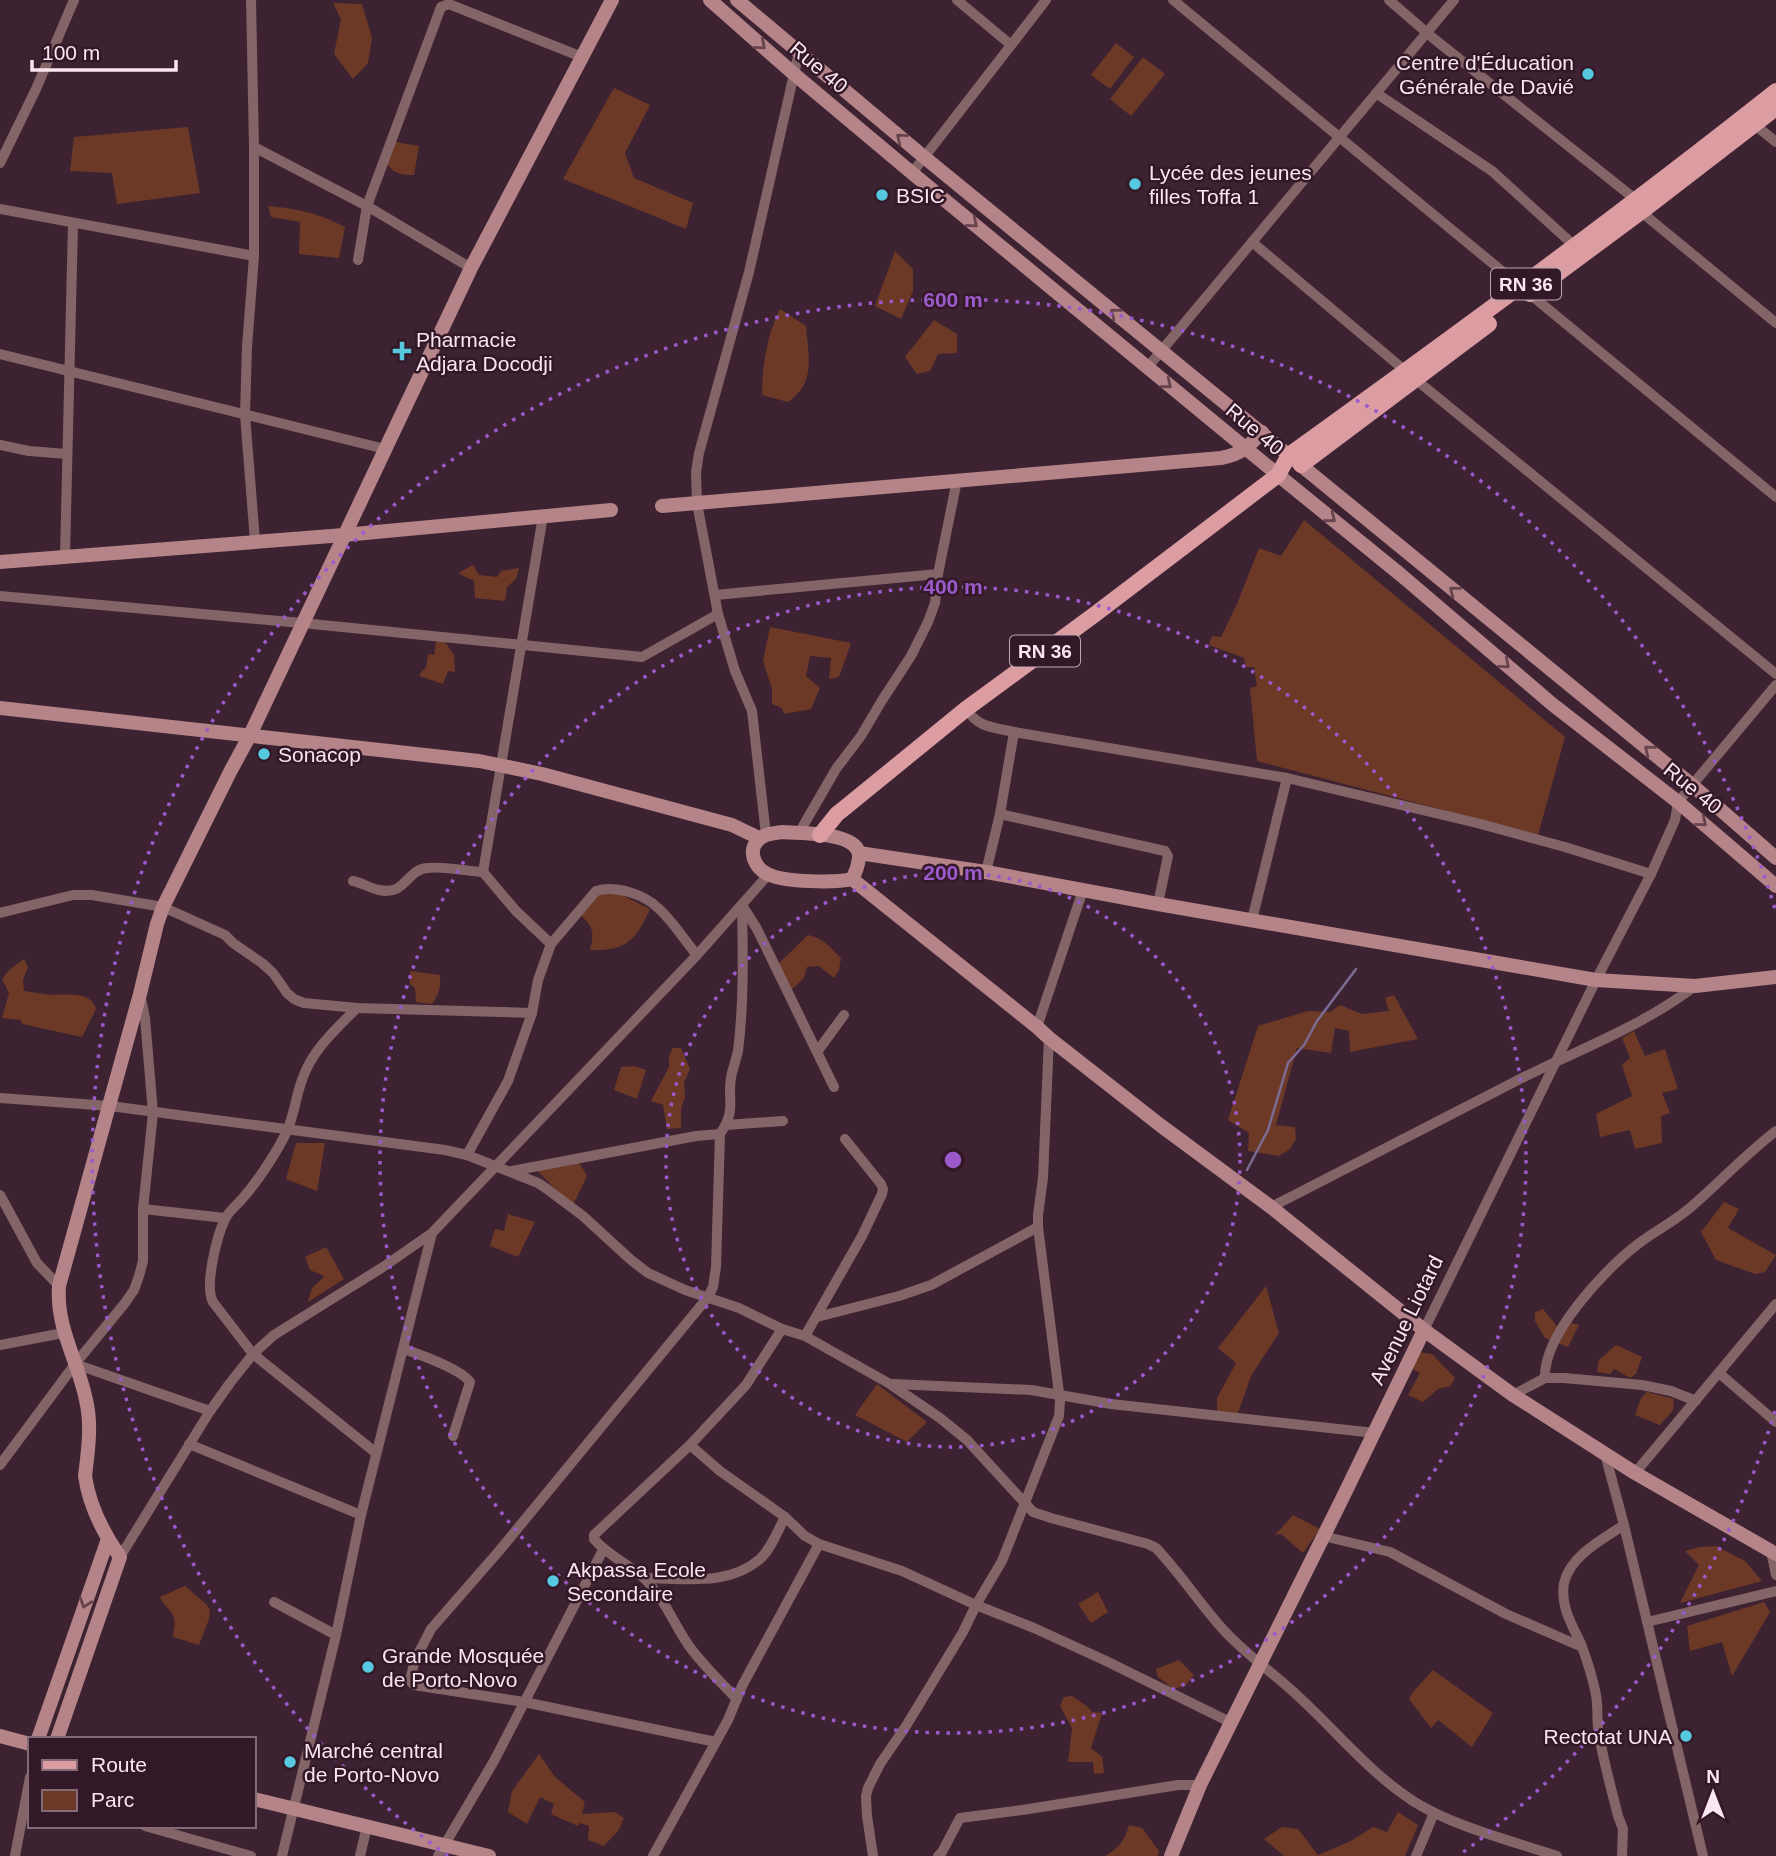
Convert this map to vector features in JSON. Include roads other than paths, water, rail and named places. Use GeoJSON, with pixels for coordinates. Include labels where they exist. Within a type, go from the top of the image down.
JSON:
{"type":"FeatureCollection","features":[{"type":"Feature","properties":{"kind":"main road","name":"RN 36"},"geometry":{"type":"LineString","coordinates":[[1641,206],[1776,91]]}},
{"type":"Feature","properties":{"kind":"main road","name":"RN 36"},"geometry":{"type":"LineString","coordinates":[[820,835],[846,806],[966,709],[1578,249],[1776,108]]}},
{"type":"Feature","properties":{"kind":"street"},"geometry":{"type":"LineString","coordinates":[[0,163],[36,89],[74,0]]}},
{"type":"Feature","properties":{"kind":"street"},"geometry":{"type":"LineString","coordinates":[[251,0],[254,256],[245,415],[255,541]]}},
{"type":"Feature","properties":{"kind":"street"},"geometry":{"type":"LineString","coordinates":[[120,1557],[108,1539],[87,1486],[85,1476],[89,1413],[63,1333],[58,1300],[59,1286],[110,1106],[157,923],[250,735],[471,268],[612,0]]}},
{"type":"Feature","properties":{"kind":"street","name":"Rue 40"},"geometry":{"type":"LineString","coordinates":[[710,0],[912,173],[1401,575],[1552,704],[1678,802],[1776,886]]}},
{"type":"Feature","properties":{"kind":"street","name":"Rue 40"},"geometry":{"type":"LineString","coordinates":[[737,0],[924,157],[1692,785],[1776,858]]}},
{"type":"Feature","properties":{"kind":"street"},"geometry":{"type":"LineString","coordinates":[[957,0],[1011,45]]}},
{"type":"Feature","properties":{"kind":"street"},"geometry":{"type":"LineString","coordinates":[[912,173],[1046,0]]}},
{"type":"Feature","properties":{"kind":"street"},"geometry":{"type":"LineString","coordinates":[[1173,0],[1776,497]]}},
{"type":"Feature","properties":{"kind":"street"},"geometry":{"type":"LineString","coordinates":[[1389,0],[1641,206],[1776,323]]}},
{"type":"Feature","properties":{"kind":"street"},"geometry":{"type":"LineString","coordinates":[[1147,368],[1454,0]]}},
{"type":"Feature","properties":{"kind":"street"},"geometry":{"type":"LineString","coordinates":[[358,260],[368,206],[440,7],[449,4],[582,57]]}},
{"type":"Feature","properties":{"kind":"street"},"geometry":{"type":"LineString","coordinates":[[0,708],[501,765],[732,825],[762,836],[783,832],[833,836],[850,841],[859,853],[856,872],[852,878],[837,881],[768,875],[756,865],[753,858],[754,845],[762,836],[752,711],[735,671],[718,614],[697,503],[696,472],[699,453],[747,279],[799,52]]}},
{"type":"Feature","properties":{"kind":"street"},"geometry":{"type":"LineString","coordinates":[[1376,93],[1492,171],[1578,249]]}},
{"type":"Feature","properties":{"kind":"street"},"geometry":{"type":"LineString","coordinates":[[1755,125],[1776,142]]}},
{"type":"Feature","properties":{"kind":"street"},"geometry":{"type":"LineString","coordinates":[[254,147],[368,206],[471,268]]}},
{"type":"Feature","properties":{"kind":"street"},"geometry":{"type":"LineString","coordinates":[[0,209],[254,256]]}},
{"type":"Feature","properties":{"kind":"street"},"geometry":{"type":"LineString","coordinates":[[65,556],[73,223]]}},
{"type":"Feature","properties":{"kind":"street"},"geometry":{"type":"LineString","coordinates":[[1252,243],[1776,674]]}},
{"type":"Feature","properties":{"kind":"street"},"geometry":{"type":"LineString","coordinates":[[0,354],[385,449]]}},
{"type":"Feature","properties":{"kind":"street"},"geometry":{"type":"LineString","coordinates":[[663,506],[1221,458],[1247,449],[1262,432]]}},
{"type":"Feature","properties":{"kind":"street"},"geometry":{"type":"LineString","coordinates":[[0,445],[67,454]]}},
{"type":"Feature","properties":{"kind":"street"},"geometry":{"type":"LineString","coordinates":[[799,834],[836,769],[861,737],[911,656],[931,614],[957,480]]}},
{"type":"Feature","properties":{"kind":"street"},"geometry":{"type":"LineString","coordinates":[[0,562],[344,535],[611,510]]}},
{"type":"Feature","properties":{"kind":"street"},"geometry":{"type":"LineString","coordinates":[[482,872],[543,516]]}},
{"type":"Feature","properties":{"kind":"street"},"geometry":{"type":"LineString","coordinates":[[715,595],[939,574]]}},
{"type":"Feature","properties":{"kind":"street"},"geometry":{"type":"LineString","coordinates":[[0,596],[642,657],[718,614]]}},
{"type":"Feature","properties":{"kind":"street"},"geometry":{"type":"LineString","coordinates":[[1678,802],[1776,685]]}},
{"type":"Feature","properties":{"kind":"street"},"geometry":{"type":"LineString","coordinates":[[966,709],[980,724],[1287,778],[1477,823],[1651,874]]}},
{"type":"Feature","properties":{"kind":"street"},"geometry":{"type":"LineString","coordinates":[[986,872],[1000,814],[1014,732]]}},
{"type":"Feature","properties":{"kind":"street"},"geometry":{"type":"LineString","coordinates":[[1252,920],[1287,778]]}},
{"type":"Feature","properties":{"kind":"street","name":"Avenue Liotard"},"geometry":{"type":"LineString","coordinates":[[1171,1856],[1200,1785],[1596,980],[1651,874],[1675,820],[1678,802]]}},
{"type":"Feature","properties":{"kind":"street"},"geometry":{"type":"LineString","coordinates":[[1000,814],[1165,851],[1168,856],[1158,904]]}},
{"type":"Feature","properties":{"kind":"street"},"geometry":{"type":"LineString","coordinates":[[859,853],[986,872],[1596,980],[1695,986],[1776,977]]}},
{"type":"Feature","properties":{"kind":"street"},"geometry":{"type":"LineString","coordinates":[[353,881],[378,890],[390,890],[400,888],[412,874],[427,868],[482,872],[516,911],[551,944]]}},
{"type":"Feature","properties":{"kind":"street"},"geometry":{"type":"LineString","coordinates":[[58,1737],[120,1557],[209,1411],[253,1354],[274,1335],[432,1233],[697,955],[768,875]]}},
{"type":"Feature","properties":{"kind":"street"},"geometry":{"type":"LineString","coordinates":[[852,878],[1049,1038],[1271,1207],[1424,1330],[1513,1395],[1605,1454],[1773,1552],[1776,1576]]}},
{"type":"Feature","properties":{"kind":"street"},"geometry":{"type":"LineString","coordinates":[[467,1155],[508,1081],[532,1013],[538,980],[551,944],[596,891],[614,889],[644,898],[658,907],[697,955]]}},
{"type":"Feature","properties":{"kind":"street"},"geometry":{"type":"LineString","coordinates":[[1037,1027],[1083,890]]}},
{"type":"Feature","properties":{"kind":"street"},"geometry":{"type":"LineString","coordinates":[[0,913],[73,895],[92,895],[163,907],[225,935],[273,973],[294,999],[304,1003],[358,1008],[532,1013]]}},
{"type":"Feature","properties":{"kind":"street"},"geometry":{"type":"LineString","coordinates":[[742,905],[757,929],[834,1087]]}},
{"type":"Feature","properties":{"kind":"street"},"geometry":{"type":"LineString","coordinates":[[716,1742],[524,1702],[414,1685],[411,1676],[415,1661],[431,1629],[499,1551],[708,1297],[713,1287],[723,1129],[732,1110],[731,1078],[738,1049],[743,958],[742,905]]}},
{"type":"Feature","properties":{"kind":"street"},"geometry":{"type":"LineString","coordinates":[[1271,1207],[1672,1003],[1695,986]]}},
{"type":"Feature","properties":{"kind":"street"},"geometry":{"type":"LineString","coordinates":[[0,1465],[134,1290],[142,1261],[143,1209],[153,1113],[145,1018],[140,994]]}},
{"type":"Feature","properties":{"kind":"street"},"geometry":{"type":"LineString","coordinates":[[358,1008],[315,1054],[303,1077],[287,1130],[260,1175],[225,1217],[213,1258],[209,1288],[210,1296],[253,1354],[376,1452]]}},
{"type":"Feature","properties":{"kind":"street"},"geometry":{"type":"LineString","coordinates":[[817,1052],[844,1016]]}},
{"type":"Feature","properties":{"kind":"street"},"geometry":{"type":"LineString","coordinates":[[873,1856],[867,1816],[868,1788],[880,1764],[963,1632],[1002,1561],[1061,1409],[1038,1227],[1043,1178],[1049,1038]]}},
{"type":"Feature","properties":{"kind":"street"},"geometry":{"type":"LineString","coordinates":[[0,1098],[110,1106],[405,1144],[467,1155],[538,1183],[583,1216],[640,1268],[685,1290],[739,1308],[782,1329],[805,1336],[890,1384],[967,1440],[1033,1512],[1156,1548],[1221,1628],[1298,1695],[1373,1770],[1413,1801],[1434,1813],[1483,1832],[1557,1856]]}},
{"type":"Feature","properties":{"kind":"street"},"geometry":{"type":"LineString","coordinates":[[509,1172],[723,1129],[783,1121]]}},
{"type":"Feature","properties":{"kind":"street"},"geometry":{"type":"LineString","coordinates":[[1545,1378],[1545,1366],[1561,1331],[1602,1274],[1639,1243],[1688,1210],[1776,1131]]}},
{"type":"Feature","properties":{"kind":"street"},"geometry":{"type":"LineString","coordinates":[[805,1336],[862,1236],[882,1194],[881,1184],[845,1139]]}},
{"type":"Feature","properties":{"kind":"street"},"geometry":{"type":"LineString","coordinates":[[0,1195],[37,1263],[59,1286]]}},
{"type":"Feature","properties":{"kind":"street"},"geometry":{"type":"LineString","coordinates":[[143,1209],[225,1217]]}},
{"type":"Feature","properties":{"kind":"street"},"geometry":{"type":"LineString","coordinates":[[817,1317],[931,1285],[1038,1227]]}},
{"type":"Feature","properties":{"kind":"street"},"geometry":{"type":"LineString","coordinates":[[282,1856],[336,1635],[376,1452],[432,1233]]}},
{"type":"Feature","properties":{"kind":"street"},"geometry":{"type":"LineString","coordinates":[[1635,1473],[1776,1304]]}},
{"type":"Feature","properties":{"kind":"street"},"geometry":{"type":"LineString","coordinates":[[737,1699],[691,1649],[675,1625],[665,1603],[644,1578],[603,1550],[594,1539],[597,1531],[690,1445],[746,1385],[782,1329]]}},
{"type":"Feature","properties":{"kind":"street"},"geometry":{"type":"LineString","coordinates":[[0,1345],[63,1333]]}},
{"type":"Feature","properties":{"kind":"street"},"geometry":{"type":"LineString","coordinates":[[404,1349],[436,1361],[466,1377],[470,1382],[453,1436]]}},
{"type":"Feature","properties":{"kind":"street"},"geometry":{"type":"LineString","coordinates":[[75,1364],[209,1411]]}},
{"type":"Feature","properties":{"kind":"street"},"geometry":{"type":"LineString","coordinates":[[1719,1373],[1776,1422]]}},
{"type":"Feature","properties":{"kind":"street"},"geometry":{"type":"LineString","coordinates":[[1513,1395],[1545,1378],[1564,1378],[1643,1385],[1671,1391],[1696,1401]]}},
{"type":"Feature","properties":{"kind":"street"},"geometry":{"type":"LineString","coordinates":[[890,1384],[1031,1390],[1111,1404],[1375,1433]]}},
{"type":"Feature","properties":{"kind":"street"},"geometry":{"type":"LineString","coordinates":[[189,1444],[361,1515]]}},
{"type":"Feature","properties":{"kind":"street"},"geometry":{"type":"LineString","coordinates":[[690,1445],[720,1471],[819,1544],[902,1571],[1104,1660],[1232,1723]]}},
{"type":"Feature","properties":{"kind":"street"},"geometry":{"type":"LineString","coordinates":[[1605,1454],[1703,1856]]}},
{"type":"Feature","properties":{"kind":"street"},"geometry":{"type":"LineString","coordinates":[[644,1578],[711,1579],[732,1574],[760,1559],[785,1517]]}},
{"type":"Feature","properties":{"kind":"street"},"geometry":{"type":"LineString","coordinates":[[1622,1856],[1623,1829],[1598,1728],[1597,1696],[1582,1647],[1565,1606],[1564,1581],[1572,1566],[1587,1551],[1624,1525]]}},
{"type":"Feature","properties":{"kind":"street"},"geometry":{"type":"LineString","coordinates":[[1323,1536],[1390,1552],[1506,1614],[1582,1647]]}},
{"type":"Feature","properties":{"kind":"street"},"geometry":{"type":"LineString","coordinates":[[39,1737],[108,1539]]}},
{"type":"Feature","properties":{"kind":"street"},"geometry":{"type":"LineString","coordinates":[[653,1856],[728,1720],[747,1676],[819,1544]]}},
{"type":"Feature","properties":{"kind":"street"},"geometry":{"type":"LineString","coordinates":[[440,1851],[494,1761],[603,1550]]}},
{"type":"Feature","properties":{"kind":"street"},"geometry":{"type":"LineString","coordinates":[[1647,1622],[1776,1591]]}},
{"type":"Feature","properties":{"kind":"street"},"geometry":{"type":"LineString","coordinates":[[274,1602],[336,1635]]}},
{"type":"Feature","properties":{"kind":"street"},"geometry":{"type":"LineString","coordinates":[[0,1736],[28,1743]]}},
{"type":"Feature","properties":{"kind":"street"},"geometry":{"type":"LineString","coordinates":[[938,1856],[960,1818],[1178,1785],[1200,1785]]}},
{"type":"Feature","properties":{"kind":"street"},"geometry":{"type":"LineString","coordinates":[[15,1856],[28,1794]]}},
{"type":"Feature","properties":{"kind":"street"},"geometry":{"type":"LineString","coordinates":[[256,1799],[367,1826],[440,1851],[489,1856]]}},
{"type":"Feature","properties":{"kind":"street"},"geometry":{"type":"LineString","coordinates":[[1416,1856],[1434,1813]]}},
{"type":"Feature","properties":{"kind":"street"},"geometry":{"type":"LineString","coordinates":[[360,1856],[367,1826]]}},
{"type":"Feature","properties":{"kind":"street"},"geometry":{"type":"LineString","coordinates":[[151,1828],[230,1853],[251,1856]]}},
{"type":"Feature","properties":{"kind":"waterway"},"geometry":{"type":"LineString","coordinates":[[1247,1170],[1268,1130],[1288,1063],[1304,1045],[1317,1021],[1356,969]]}},
{"type":"Feature","properties":{"kind":"place","name":"Centre d'Éducation Générale de Davié"},"geometry":{"type":"Point","coordinates":[1588,74]}},
{"type":"Feature","properties":{"kind":"place","name":"Lycée des jeunes filles Toffa 1"},"geometry":{"type":"Point","coordinates":[1135,184]}},
{"type":"Feature","properties":{"kind":"place","name":"BSIC"},"geometry":{"type":"Point","coordinates":[882,195]}},
{"type":"Feature","properties":{"kind":"place","name":"Pharmacie Adjara Docodji"},"geometry":{"type":"Point","coordinates":[402,351]}},
{"type":"Feature","properties":{"kind":"place","name":"Sonacop"},"geometry":{"type":"Point","coordinates":[264,754]}},
{"type":"Feature","properties":{"kind":"place","name":"Akpassa Ecole Secondaire"},"geometry":{"type":"Point","coordinates":[553,1581]}},
{"type":"Feature","properties":{"kind":"place","name":"Grande Mosquée de Porto-Novo"},"geometry":{"type":"Point","coordinates":[368,1667]}},
{"type":"Feature","properties":{"kind":"place","name":"Rectotat UNA"},"geometry":{"type":"Point","coordinates":[1686,1736]}},
{"type":"Feature","properties":{"kind":"place","name":"Marché central de Porto-Novo"},"geometry":{"type":"Point","coordinates":[290,1762]}}]}
